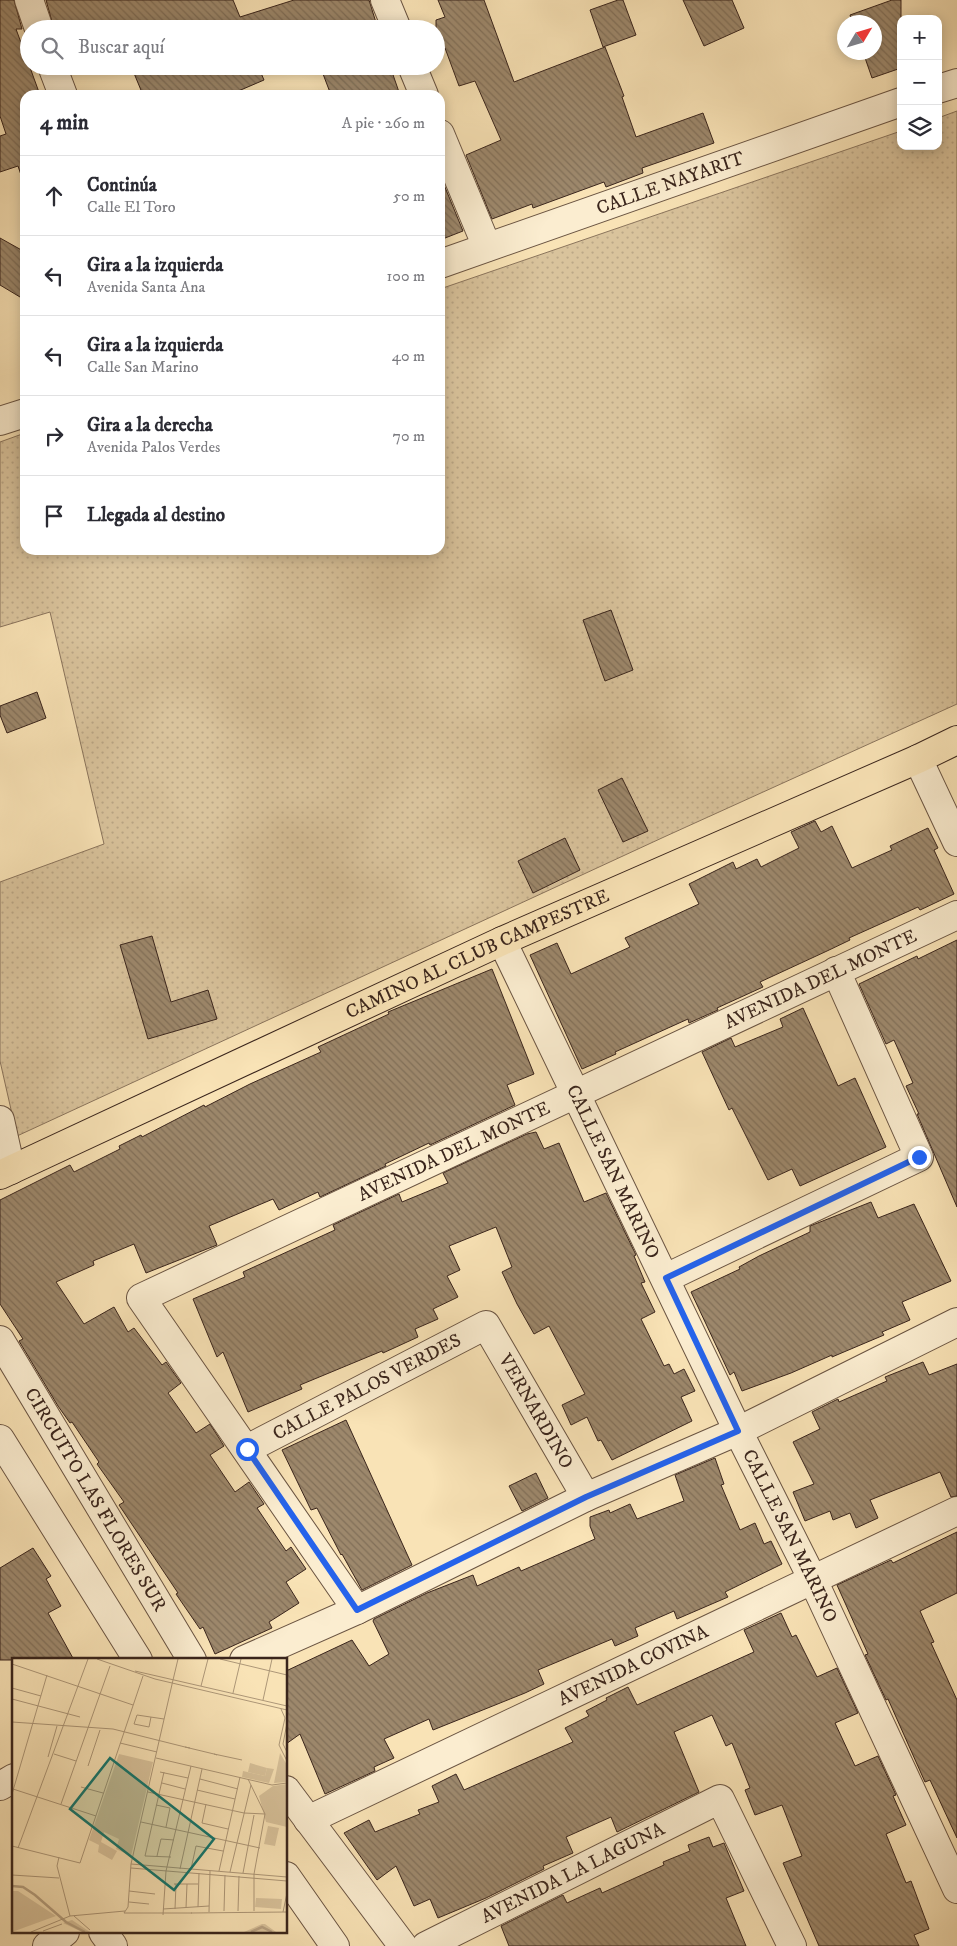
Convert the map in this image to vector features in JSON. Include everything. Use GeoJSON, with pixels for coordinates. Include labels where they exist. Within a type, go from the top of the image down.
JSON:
{"type":"FeatureCollection","features":[{"type":"Feature","properties":{"kind":"main road","name":"CAMINO AL CLUB CAMPESTRE"},"geometry":{"type":"LineString","coordinates":[[6,1173],[502,941],[918,759],[957,740]]}},
{"type":"Feature","properties":{"kind":"street"},"geometry":{"type":"LineString","coordinates":[[29,0],[36,20]]}},
{"type":"Feature","properties":{"kind":"street"},"geometry":{"type":"LineString","coordinates":[[385,0],[393,20]]}},
{"type":"Feature","properties":{"kind":"street"},"geometry":{"type":"LineString","coordinates":[[55,75],[61,90]]}},
{"type":"Feature","properties":{"kind":"street"},"geometry":{"type":"LineString","coordinates":[[416,75],[422,90]]}},
{"type":"Feature","properties":{"kind":"street"},"geometry":{"type":"LineString","coordinates":[[942,88],[957,82]]}},
{"type":"Feature","properties":{"kind":"street","name":"CALLE NAYARIT"},"geometry":{"type":"LineString","coordinates":[[445,262],[897,103]]}},
{"type":"Feature","properties":{"kind":"street"},"geometry":{"type":"LineString","coordinates":[[445,146],[487,247]]}},
{"type":"Feature","properties":{"kind":"street"},"geometry":{"type":"LineString","coordinates":[[0,421],[20,415]]}},
{"type":"Feature","properties":{"kind":"street"},"geometry":{"type":"LineString","coordinates":[[918,759],[957,842]]}},
{"type":"Feature","properties":{"kind":"street","name":"AVENIDA DEL MONTE"},"geometry":{"type":"LineString","coordinates":[[247,1449],[142,1298],[957,915]]}},
{"type":"Feature","properties":{"kind":"street","name":"CALLE SAN MARINO"},"geometry":{"type":"LineString","coordinates":[[502,941],[666,1278],[738,1431],[814,1580],[957,1889]]}},
{"type":"Feature","properties":{"kind":"street"},"geometry":{"type":"LineString","coordinates":[[666,1278],[919,1157],[836,971]]}},
{"type":"Feature","properties":{"kind":"street"},"geometry":{"type":"LineString","coordinates":[[0,1120],[6,1173]]}},
{"type":"Feature","properties":{"kind":"street"},"geometry":{"type":"LineString","coordinates":[[249,1658],[357,1610],[586,1497],[738,1431],[957,1322]]}},
{"type":"Feature","properties":{"kind":"street","name":"CALLE PALOS VERDES"},"geometry":{"type":"LineString","coordinates":[[247,1449],[486,1325]]}},
{"type":"Feature","properties":{"kind":"street","name":"VERNARDINO"},"geometry":{"type":"LineString","coordinates":[[486,1325],[586,1497]]}},
{"type":"Feature","properties":{"kind":"street","name":"CIRCUITO LAS FLORES SUR"},"geometry":{"type":"LineString","coordinates":[[0,1340],[191,1658]]}},
{"type":"Feature","properties":{"kind":"street"},"geometry":{"type":"LineString","coordinates":[[0,1439],[137,1658]]}},
{"type":"Feature","properties":{"kind":"street"},"geometry":{"type":"LineString","coordinates":[[247,1449],[357,1610]]}},
{"type":"Feature","properties":{"kind":"street","name":"AVENIDA COVINA"},"geometry":{"type":"LineString","coordinates":[[308,1820],[957,1511]]}},
{"type":"Feature","properties":{"kind":"street"},"geometry":{"type":"LineString","coordinates":[[0,1786],[12,1779]]}},
{"type":"Feature","properties":{"kind":"street"},"geometry":{"type":"LineString","coordinates":[[288,1793],[402,1946]]}},
{"type":"Feature","properties":{"kind":"street","name":"AVENIDA LA LAGUNA"},"geometry":{"type":"LineString","coordinates":[[426,1946],[720,1799],[792,1946]]}},
{"type":"Feature","properties":{"kind":"street"},"geometry":{"type":"LineString","coordinates":[[288,1879],[335,1946]]}},
{"type":"Feature","properties":{"kind":"street"},"geometry":{"type":"LineString","coordinates":[[47,1946],[62,1934]]}},
{"type":"Feature","properties":{"kind":"street"},"geometry":{"type":"LineString","coordinates":[[104,1934],[113,1946]]}},
{"type":"Feature","properties":{"kind":"shaded area"},"geometry":{"type":"Polygon","coordinates":[[[957,111],[957,704],[664,837],[17,1136],[0,1061],[0,882],[104,844],[50,612],[0,627],[0,442],[20,435],[20,555],[445,555],[445,287],[897,132],[897,150],[942,150],[942,117],[957,111]]]}},
{"type":"Feature","properties":{"kind":"building"},"geometry":{"type":"Polygon","coordinates":[[[0,0],[14,0],[20,22],[20,29],[16,29],[20,40],[20,75],[33,75],[38,90],[20,90],[20,172],[18,166],[0,172],[0,136],[6,134],[0,116],[0,0]]]}},
{"type":"Feature","properties":{"kind":"building"},"geometry":{"type":"Polygon","coordinates":[[[46,0],[233,0],[240,17],[294,0],[369,0],[375,20],[52,20],[46,0]]]}},
{"type":"Feature","properties":{"kind":"building"},"geometry":{"type":"Polygon","coordinates":[[[438,0],[484,0],[514,82],[605,47],[624,96],[622,97],[636,137],[703,113],[714,143],[642,168],[643,173],[606,187],[604,182],[533,208],[532,204],[492,219],[466,155],[501,140],[475,81],[459,86],[445,48],[445,20],[436,20],[445,17],[438,0]]]}},
{"type":"Feature","properties":{"kind":"building"},"geometry":{"type":"Polygon","coordinates":[[[623,0],[636,35],[603,47],[590,10],[623,0]]]}},
{"type":"Feature","properties":{"kind":"building"},"geometry":{"type":"Polygon","coordinates":[[[683,0],[732,0],[744,28],[704,46],[683,0]]]}},
{"type":"Feature","properties":{"kind":"building"},"geometry":{"type":"Polygon","coordinates":[[[892,0],[901,0],[901,15],[897,15],[897,69],[872,78],[866,60],[882,60],[882,15],[850,15],[892,0]]]}},
{"type":"Feature","properties":{"kind":"building"},"geometry":{"type":"Polygon","coordinates":[[[135,75],[262,75],[264,80],[241,90],[141,90],[135,75]]]}},
{"type":"Feature","properties":{"kind":"building"},"geometry":{"type":"Polygon","coordinates":[[[323,75],[393,75],[398,90],[329,90],[323,75]]]}},
{"type":"Feature","properties":{"kind":"building"},"geometry":{"type":"Polygon","coordinates":[[[445,187],[463,231],[445,238],[445,187]]]}},
{"type":"Feature","properties":{"kind":"building"},"geometry":{"type":"Polygon","coordinates":[[[0,238],[20,249],[20,297],[0,285],[0,238]]]}},
{"type":"Feature","properties":{"kind":"building"},"geometry":{"type":"Polygon","coordinates":[[[611,610],[633,670],[605,681],[583,620],[611,610]]]}},
{"type":"Feature","properties":{"kind":"building"},"geometry":{"type":"Polygon","coordinates":[[[37,692],[46,718],[7,733],[0,715],[0,706],[37,692]]]}},
{"type":"Feature","properties":{"kind":"building"},"geometry":{"type":"Polygon","coordinates":[[[622,778],[648,831],[623,842],[598,790],[622,778]]]}},
{"type":"Feature","properties":{"kind":"building"},"geometry":{"type":"Polygon","coordinates":[[[815,821],[821,832],[832,826],[852,868],[892,850],[890,846],[928,828],[938,848],[934,850],[954,894],[920,910],[918,907],[849,938],[850,940],[760,982],[763,987],[717,1008],[718,1010],[689,1023],[688,1019],[582,1069],[530,955],[557,943],[571,974],[630,947],[625,938],[699,904],[689,884],[733,862],[736,869],[757,859],[761,867],[799,848],[791,832],[815,821]]]}},
{"type":"Feature","properties":{"kind":"building"},"geometry":{"type":"Polygon","coordinates":[[[565,838],[580,870],[533,893],[518,861],[565,838]]]}},
{"type":"Feature","properties":{"kind":"building"},"geometry":{"type":"Polygon","coordinates":[[[152,936],[171,1002],[208,990],[217,1019],[148,1039],[120,945],[152,936]]]}},
{"type":"Feature","properties":{"kind":"building"},"geometry":{"type":"Polygon","coordinates":[[[957,940],[957,1207],[906,1086],[913,1083],[894,1040],[886,1044],[859,984],[917,956],[918,959],[957,940]]]}},
{"type":"Feature","properties":{"kind":"building"},"geometry":{"type":"Polygon","coordinates":[[[492,969],[534,1074],[507,1085],[515,1105],[430,1145],[429,1143],[385,1164],[386,1166],[320,1197],[318,1192],[279,1210],[273,1199],[209,1226],[217,1245],[146,1273],[134,1244],[93,1261],[94,1265],[56,1282],[84,1324],[114,1307],[128,1332],[134,1328],[162,1365],[166,1362],[181,1383],[168,1393],[196,1433],[210,1424],[224,1446],[210,1455],[235,1492],[249,1482],[264,1504],[257,1508],[286,1551],[291,1547],[306,1569],[286,1582],[299,1603],[269,1622],[272,1628],[215,1654],[203,1627],[200,1629],[119,1505],[124,1502],[97,1464],[99,1462],[72,1422],[70,1423],[58,1406],[19,1341],[23,1339],[0,1304],[0,1200],[70,1165],[74,1172],[120,1149],[119,1146],[141,1135],[142,1137],[204,1105],[205,1107],[250,1084],[321,1052],[318,1047],[389,1014],[388,1012],[492,969]]]}},
{"type":"Feature","properties":{"kind":"building"},"geometry":{"type":"Polygon","coordinates":[[[803,1008],[838,1086],[855,1078],[886,1147],[800,1186],[792,1169],[768,1180],[732,1108],[729,1110],[702,1052],[731,1038],[735,1047],[783,1027],[780,1019],[803,1008]]]}},
{"type":"Feature","properties":{"kind":"building"},"geometry":{"type":"Polygon","coordinates":[[[536,1132],[544,1149],[559,1143],[584,1202],[606,1193],[636,1255],[634,1256],[645,1282],[641,1283],[655,1312],[641,1319],[664,1366],[669,1364],[674,1374],[684,1369],[695,1391],[681,1397],[692,1421],[612,1460],[601,1440],[598,1441],[587,1417],[571,1425],[562,1405],[585,1394],[549,1326],[534,1334],[517,1304],[502,1272],[512,1267],[496,1227],[449,1246],[460,1270],[447,1276],[458,1297],[433,1309],[438,1319],[415,1329],[418,1337],[383,1353],[382,1351],[300,1385],[302,1389],[248,1412],[223,1352],[217,1357],[193,1299],[245,1277],[243,1272],[335,1230],[333,1225],[399,1194],[402,1202],[448,1183],[443,1173],[527,1134],[536,1132]]]}},
{"type":"Feature","properties":{"kind":"building"},"geometry":{"type":"Polygon","coordinates":[[[871,1202],[878,1218],[914,1204],[951,1281],[902,1302],[910,1320],[882,1332],[884,1335],[742,1391],[734,1372],[730,1375],[691,1292],[740,1269],[739,1267],[759,1256],[810,1232],[810,1226],[871,1202]]]}},
{"type":"Feature","properties":{"kind":"building"},"geometry":{"type":"Polygon","coordinates":[[[923,1362],[929,1375],[957,1364],[957,1496],[951,1497],[940,1472],[870,1500],[878,1518],[856,1528],[850,1513],[833,1520],[830,1511],[805,1521],[793,1492],[814,1484],[793,1442],[820,1429],[812,1412],[838,1399],[839,1402],[887,1381],[885,1377],[923,1362]]]}},
{"type":"Feature","properties":{"kind":"building"},"geometry":{"type":"Polygon","coordinates":[[[346,1420],[412,1565],[362,1590],[341,1555],[317,1508],[311,1510],[282,1450],[346,1420]]]}},
{"type":"Feature","properties":{"kind":"building"},"geometry":{"type":"Polygon","coordinates":[[[715,1458],[724,1484],[721,1485],[740,1530],[755,1523],[764,1544],[771,1541],[782,1564],[725,1592],[728,1597],[677,1619],[674,1611],[635,1628],[638,1636],[615,1646],[612,1639],[538,1670],[544,1684],[525,1693],[433,1730],[429,1719],[384,1739],[394,1758],[374,1767],[375,1771],[325,1794],[300,1734],[288,1743],[288,1670],[352,1640],[369,1666],[389,1654],[373,1621],[374,1619],[427,1593],[473,1575],[477,1586],[519,1567],[521,1571],[595,1539],[590,1526],[590,1517],[609,1510],[610,1513],[630,1504],[637,1519],[684,1501],[675,1475],[715,1458]]]}},
{"type":"Feature","properties":{"kind":"building"},"geometry":{"type":"Polygon","coordinates":[[[536,1473],[548,1498],[522,1511],[509,1486],[536,1473]]]}},
{"type":"Feature","properties":{"kind":"building"},"geometry":{"type":"Polygon","coordinates":[[[957,1532],[957,1593],[920,1611],[934,1642],[931,1643],[957,1700],[957,1838],[930,1780],[925,1782],[888,1699],[886,1700],[865,1655],[868,1654],[837,1585],[891,1560],[893,1563],[957,1532]]]}},
{"type":"Feature","properties":{"kind":"building"},"geometry":{"type":"Polygon","coordinates":[[[33,1548],[51,1576],[46,1579],[61,1606],[48,1613],[73,1658],[12,1658],[12,1660],[0,1660],[0,1568],[33,1548]]]}},
{"type":"Feature","properties":{"kind":"building"},"geometry":{"type":"Polygon","coordinates":[[[781,1613],[792,1637],[796,1635],[817,1677],[837,1668],[858,1713],[835,1723],[855,1766],[878,1756],[896,1795],[893,1796],[906,1825],[886,1834],[906,1883],[911,1881],[929,1929],[914,1935],[919,1946],[819,1946],[783,1863],[802,1856],[782,1805],[755,1815],[745,1790],[750,1788],[732,1743],[726,1746],[712,1715],[674,1732],[699,1792],[617,1832],[611,1817],[566,1837],[573,1853],[543,1866],[544,1869],[486,1898],[438,1918],[430,1899],[414,1906],[396,1866],[377,1880],[344,1833],[369,1820],[375,1832],[420,1814],[418,1810],[439,1802],[432,1786],[456,1774],[464,1790],[573,1742],[565,1728],[589,1716],[586,1711],[628,1687],[637,1705],[754,1652],[744,1630],[781,1613]]]}},
{"type":"Feature","properties":{"kind":"building"},"geometry":{"type":"Polygon","coordinates":[[[709,1837],[713,1847],[724,1843],[744,1891],[726,1898],[746,1946],[509,1946],[501,1926],[563,1895],[567,1903],[600,1888],[602,1893],[664,1865],[663,1862],[690,1851],[688,1845],[709,1837]]]}},
{"type":"Feature","properties":{"kind":"route"},"geometry":{"type":"LineString","coordinates":[[247,1449],[357,1610],[586,1497],[738,1431],[666,1278],[919,1157]]}}]}
